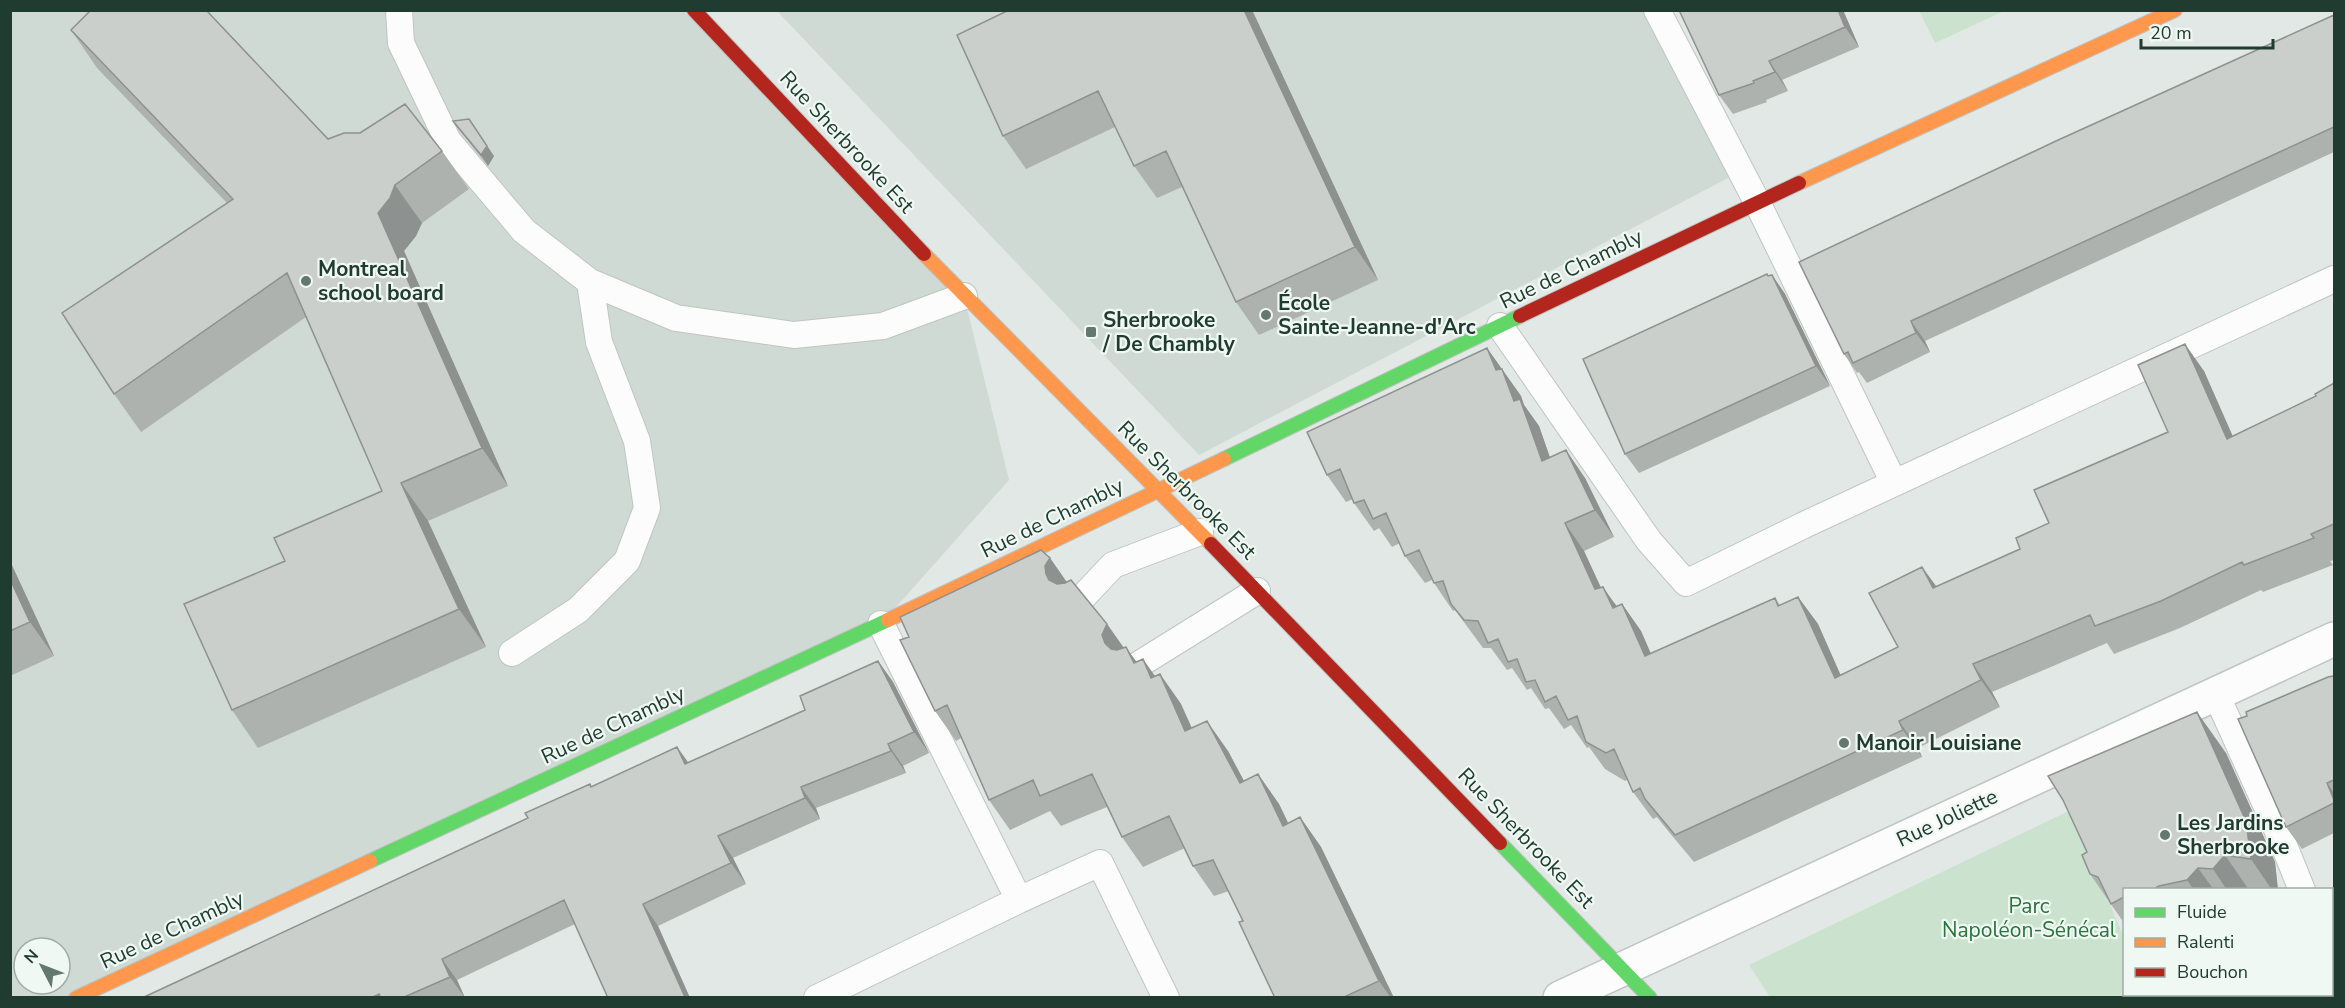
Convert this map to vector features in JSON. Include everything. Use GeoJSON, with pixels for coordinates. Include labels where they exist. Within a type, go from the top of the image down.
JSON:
{"type":"FeatureCollection","features":[{"type":"Feature","properties":{"kind":"street","name":"Rue de Chambly"},"geometry":{"type":"LineString","coordinates":[[76,998],[881,624],[1757,202],[2175,10]]}},
{"type":"Feature","properties":{"kind":"street","name":"Rue Sherbrooke Est"},"geometry":{"type":"LineString","coordinates":[[695,11],[964,296],[1200,532],[1650,998]]}},
{"type":"Feature","properties":{"kind":"street","name":"Rue Joliette"},"geometry":{"type":"LineString","coordinates":[[1560,998],[2334,639]]}},
{"type":"Feature","properties":{"kind":"lane"},"geometry":{"type":"LineString","coordinates":[[399,10],[401,43],[448,141],[524,231],[590,282],[676,318],[794,335],[883,326],[964,296]]}},
{"type":"Feature","properties":{"kind":"lane"},"geometry":{"type":"LineString","coordinates":[[1657,10],[1757,202],[1894,483]]}},
{"type":"Feature","properties":{"kind":"lane"},"geometry":{"type":"LineString","coordinates":[[1500,326],[1649,541],[1686,583],[1894,483],[2334,279]]}},
{"type":"Feature","properties":{"kind":"lane"},"geometry":{"type":"LineString","coordinates":[[512,653],[578,610],[627,561],[647,508],[637,441],[599,342],[590,282]]}},
{"type":"Feature","properties":{"kind":"lane"},"geometry":{"type":"LineString","coordinates":[[1081,599],[1113,566],[1200,532]]}},
{"type":"Feature","properties":{"kind":"lane"},"geometry":{"type":"LineString","coordinates":[[1138,665],[1257,591]]}},
{"type":"Feature","properties":{"kind":"lane"},"geometry":{"type":"LineString","coordinates":[[881,624],[1019,900]]}},
{"type":"Feature","properties":{"kind":"lane"},"geometry":{"type":"LineString","coordinates":[[2216,694],[2301,888]]}},
{"type":"Feature","properties":{"kind":"lane"},"geometry":{"type":"LineString","coordinates":[[817,998],[1100,863],[1166,998]]}},
{"type":"Feature","properties":{"kind":"shaded area"},"geometry":{"type":"Polygon","coordinates":[[[10,11],[694,11],[964,296],[1009,480],[881,624],[75,997],[11,997],[10,11]]]}},
{"type":"Feature","properties":{"kind":"shaded area","name":"École Sainte-Jeanne-d'Arc"},"geometry":{"type":"Polygon","coordinates":[[[777,11],[1650,11],[1732,176],[1199,455],[777,11]]]}},
{"type":"Feature","properties":{"kind":"green space"},"geometry":{"type":"Polygon","coordinates":[[[1919,11],[2004,11],[1935,43],[1919,11]]]}},
{"type":"Feature","properties":{"kind":"green space","name":"Parc Napoléon-Sénécal"},"geometry":{"type":"Polygon","coordinates":[[[2071,810],[2123,936],[2123,996],[2149,997],[1770,997],[1749,965],[2071,810]]]}},
{"type":"Feature","properties":{"kind":"building"},"geometry":{"type":"Polygon","coordinates":[[[91,10],[206,10],[328,139],[344,133],[360,133],[405,104],[442,151],[395,185],[390,198],[378,213],[482,448],[401,483],[459,609],[232,710],[184,604],[285,561],[274,538],[382,491],[287,273],[114,394],[62,313],[233,199],[71,30],[91,10]]]}},
{"type":"Feature","properties":{"kind":"building"},"geometry":{"type":"Polygon","coordinates":[[[1009,10],[1244,10],[1355,247],[1236,302],[1166,151],[1134,166],[1098,91],[1003,136],[957,35],[1009,10]]]}},
{"type":"Feature","properties":{"kind":"building"},"geometry":{"type":"Polygon","coordinates":[[[1679,10],[1838,10],[1845,27],[1769,61],[1775,72],[1753,81],[1754,83],[1719,95],[1679,10]]]}},
{"type":"Feature","properties":{"kind":"building"},"geometry":{"type":"Polygon","coordinates":[[[2334,15],[2334,127],[1911,321],[1916,333],[1853,363],[1848,352],[1844,354],[1799,262],[2056,141],[2334,15]]]}},
{"type":"Feature","properties":{"kind":"building"},"geometry":{"type":"Polygon","coordinates":[[[469,119],[487,146],[481,155],[453,121],[469,119]]]}},
{"type":"Feature","properties":{"kind":"building"},"geometry":{"type":"Polygon","coordinates":[[[1767,274],[1772,275],[1816,366],[1625,454],[1583,359],[1767,274]]]}},
{"type":"Feature","properties":{"kind":"building"},"geometry":{"type":"Polygon","coordinates":[[[2185,344],[2227,439],[2316,396],[2315,394],[2334,383],[2334,524],[2311,534],[2314,538],[2244,565],[2242,562],[2161,601],[2095,626],[2090,615],[1973,664],[1981,680],[1899,721],[1903,730],[1675,835],[1645,799],[1640,788],[1633,792],[1614,749],[1606,753],[1586,742],[1577,716],[1568,720],[1556,696],[1545,702],[1535,680],[1526,682],[1517,659],[1508,662],[1498,639],[1488,643],[1478,621],[1464,620],[1451,604],[1443,581],[1434,583],[1419,550],[1405,556],[1386,513],[1373,519],[1364,500],[1354,503],[1340,469],[1327,475],[1307,432],[1487,348],[1496,370],[1502,369],[1514,401],[1520,399],[1542,461],[1566,450],[1595,510],[1565,523],[1595,589],[1603,587],[1613,608],[1622,604],[1645,656],[1775,598],[1778,606],[1798,597],[1835,678],[1898,647],[1869,593],[1922,567],[1933,588],[2020,549],[2016,538],[2049,523],[2034,490],[2168,432],[2138,365],[2185,344]]]}},
{"type":"Feature","properties":{"kind":"building"},"geometry":{"type":"Polygon","coordinates":[[[1041,550],[1050,558],[1045,566],[1049,580],[1057,584],[1071,580],[1107,624],[1102,635],[1105,643],[1111,649],[1126,647],[1134,663],[1143,659],[1151,678],[1160,674],[1185,731],[1207,721],[1240,783],[1258,774],[1283,826],[1300,817],[1379,981],[1342,998],[1275,998],[1239,922],[1243,921],[1213,860],[1193,866],[1169,816],[1122,837],[1092,774],[1040,796],[1033,780],[989,800],[947,705],[935,711],[900,640],[909,637],[900,617],[1041,550]]]}},
{"type":"Feature","properties":{"kind":"building"},"geometry":{"type":"Polygon","coordinates":[[[10,579],[30,622],[10,631],[10,579]]]}},
{"type":"Feature","properties":{"kind":"building"},"geometry":{"type":"Polygon","coordinates":[[[878,661],[914,732],[888,744],[891,751],[801,787],[805,798],[718,836],[731,863],[643,904],[685,997],[608,998],[564,900],[442,959],[450,977],[402,998],[381,998],[379,994],[371,998],[142,998],[528,818],[525,813],[590,784],[591,787],[677,747],[685,764],[805,710],[800,696],[878,661]]]}},
{"type":"Feature","properties":{"kind":"building"},"geometry":{"type":"Polygon","coordinates":[[[2334,676],[2334,780],[2327,783],[2334,803],[2286,827],[2238,719],[2247,716],[2246,712],[2334,676]]]}},
{"type":"Feature","properties":{"kind":"building"},"geometry":{"type":"Polygon","coordinates":[[[2197,712],[2246,821],[2251,859],[2225,855],[2213,869],[2198,868],[2187,880],[2156,888],[2123,888],[2123,898],[2111,904],[2098,877],[2090,874],[2082,855],[2087,852],[2063,800],[2048,776],[2197,712]]]}},
{"type":"Feature","properties":{"kind":"building"},"geometry":{"type":"Polygon","coordinates":[[[2333,929],[2334,998],[2208,998],[2207,996],[2333,996],[2333,929]]]}},
{"type":"Feature","properties":{"kind":"traffic: fast"},"geometry":{"type":"LineString","coordinates":[[1224,459],[1520,316]]}},
{"type":"Feature","properties":{"kind":"traffic: fast"},"geometry":{"type":"LineString","coordinates":[[370,861],[888,620]]}},
{"type":"Feature","properties":{"kind":"traffic: fast"},"geometry":{"type":"LineString","coordinates":[[1500,843],[1650,998]]}},
{"type":"Feature","properties":{"kind":"traffic: slow"},"geometry":{"type":"LineString","coordinates":[[1799,183],[2175,10]]}},
{"type":"Feature","properties":{"kind":"traffic: slow"},"geometry":{"type":"LineString","coordinates":[[924,254],[1211,544]]}},
{"type":"Feature","properties":{"kind":"traffic: slow"},"geometry":{"type":"LineString","coordinates":[[888,620],[1224,459]]}},
{"type":"Feature","properties":{"kind":"traffic: slow"},"geometry":{"type":"LineString","coordinates":[[76,998],[370,861]]}},
{"type":"Feature","properties":{"kind":"traffic: jam"},"geometry":{"type":"LineString","coordinates":[[694,10],[924,254]]}},
{"type":"Feature","properties":{"kind":"traffic: jam"},"geometry":{"type":"LineString","coordinates":[[1520,316],[1799,183]]}},
{"type":"Feature","properties":{"kind":"traffic: jam"},"geometry":{"type":"LineString","coordinates":[[1211,544],[1500,843]]}},
{"type":"Feature","properties":{"kind":"place","name":"Montreal school board"},"geometry":{"type":"Point","coordinates":[306,281]}},
{"type":"Feature","properties":{"kind":"place","name":"École Sainte-Jeanne-d'Arc"},"geometry":{"type":"Point","coordinates":[1266,315]}},
{"type":"Feature","properties":{"kind":"place","name":"Sherbrooke / De Chambly"},"geometry":{"type":"Point","coordinates":[1091,332]}},
{"type":"Feature","properties":{"kind":"place","name":"Manoir Louisiane"},"geometry":{"type":"Point","coordinates":[1844,743]}},
{"type":"Feature","properties":{"kind":"place","name":"Les Jardins Sherbrooke"},"geometry":{"type":"Point","coordinates":[2165,835]}}]}
